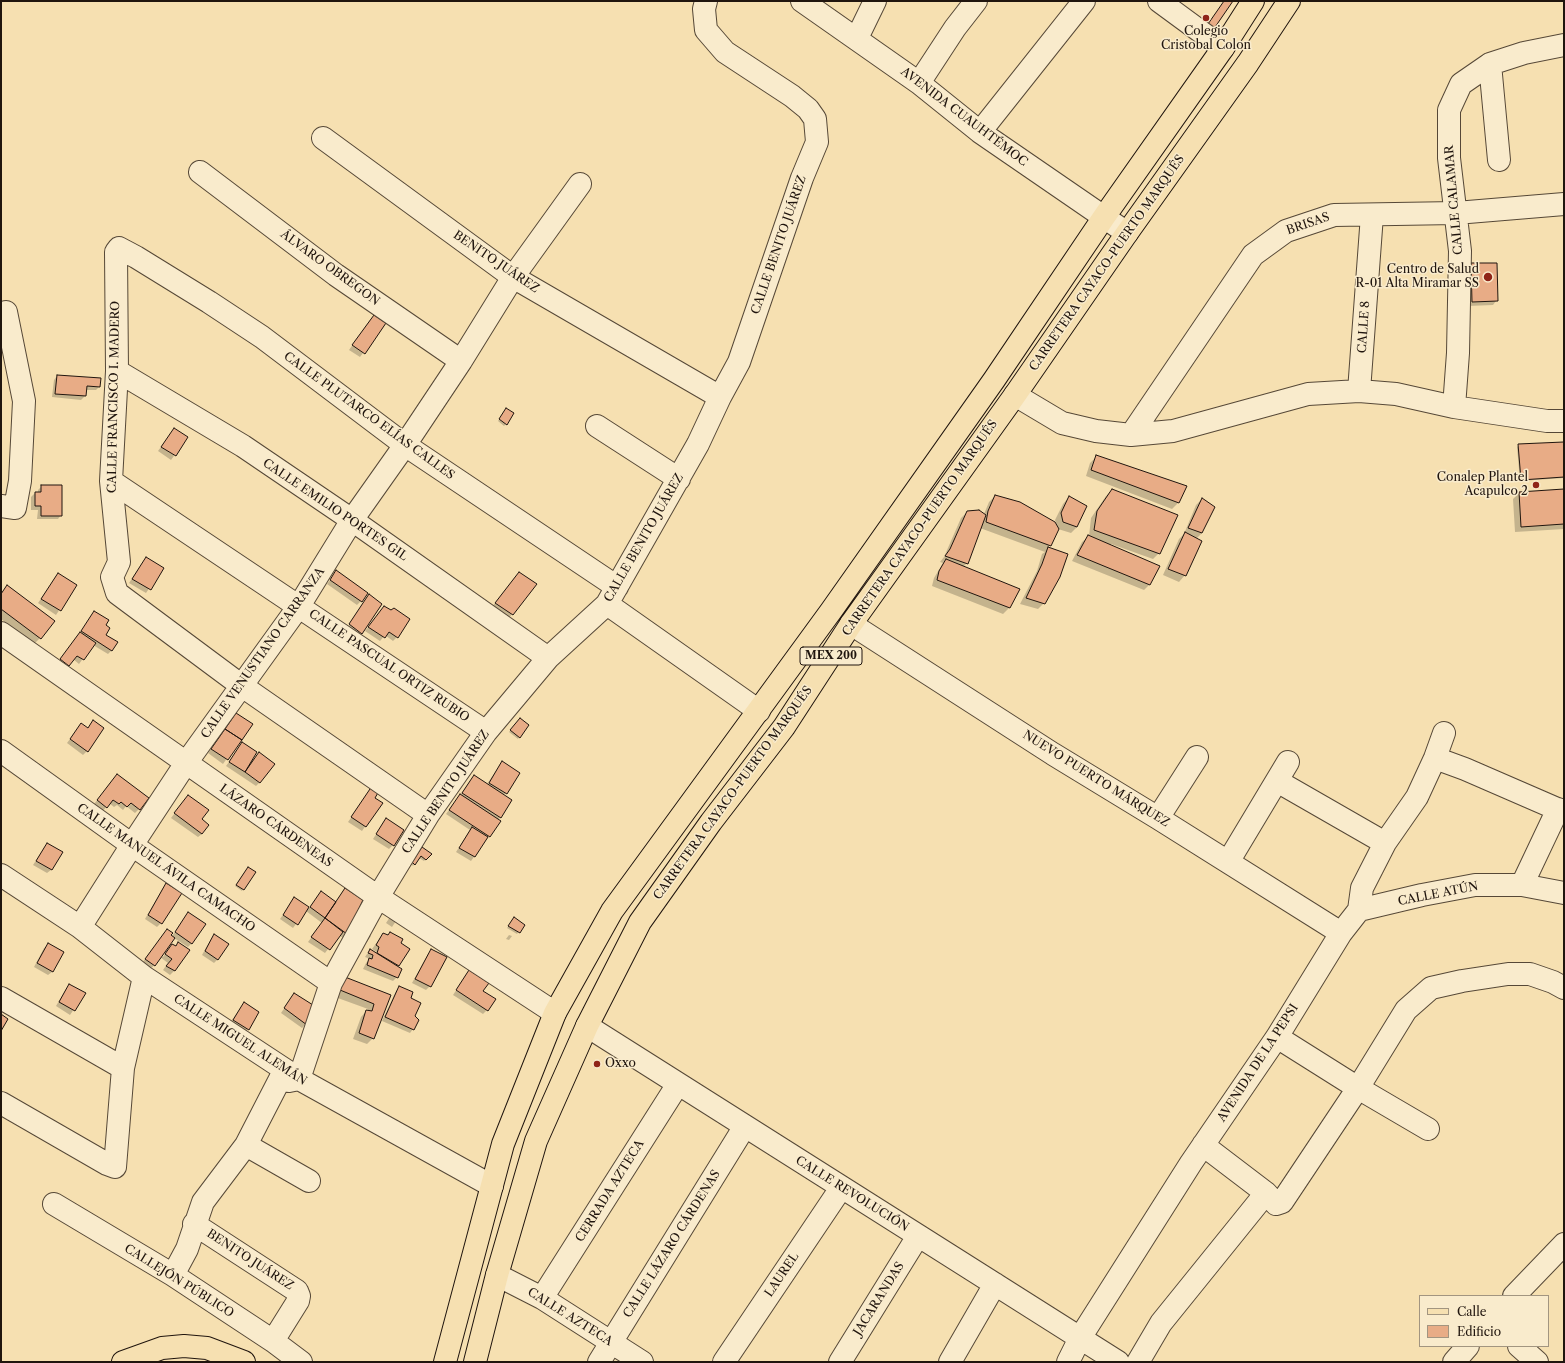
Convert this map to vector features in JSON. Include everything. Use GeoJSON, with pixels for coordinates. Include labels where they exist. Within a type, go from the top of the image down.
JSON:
{"type":"FeatureCollection","features":[{"type":"Feature","properties":{"kind":"main road","name":"CARRETERA CAYACO-PUERTO MARQUÉS"},"geometry":{"type":"LineString","coordinates":[[445,1362],[503,1144],[555,1013],[612,911],[759,711],[994,380],[1104,217],[1223,48],[1253,1]]}},
{"type":"Feature","properties":{"kind":"main road","name":"CARRETERA CAYACO-PUERTO MARQUÉS"},"geometry":{"type":"LineString","coordinates":[[475,1362],[496,1275],[536,1141],[587,1026],[640,922],[711,822],[784,727],[851,624],[1015,395],[1290,1]]}},
{"type":"Feature","properties":{"kind":"main road"},"geometry":{"type":"LineString","coordinates":[[123,1362],[162,1348],[184,1346],[207,1348],[244,1362]]}},
{"type":"Feature","properties":{"kind":"street","name":"CALLE BENITO JUÁREZ"},"geometry":{"type":"LineString","coordinates":[[299,1079],[331,983],[378,897],[428,815],[486,732],[548,658],[612,595],[679,480],[739,362],[802,178],[816,142],[814,119],[808,109],[792,96],[725,52],[706,30],[704,9],[706,1]]}},
{"type":"Feature","properties":{"kind":"street","name":"AVENIDA CUAUHTÉMOC"},"geometry":{"type":"LineString","coordinates":[[802,1],[919,83],[980,132],[1127,233]]}},
{"type":"Feature","properties":{"kind":"street"},"geometry":{"type":"LineString","coordinates":[[856,38],[875,1]]}},
{"type":"Feature","properties":{"kind":"street"},"geometry":{"type":"LineString","coordinates":[[919,83],[955,28],[976,1]]}},
{"type":"Feature","properties":{"kind":"street"},"geometry":{"type":"LineString","coordinates":[[980,132],[1084,1]]}},
{"type":"Feature","properties":{"kind":"street"},"geometry":{"type":"LineString","coordinates":[[1159,1],[1223,48]]}},
{"type":"Feature","properties":{"kind":"street","name":"CALLE CALAMAR"},"geometry":{"type":"LineString","coordinates":[[1454,407],[1458,353],[1460,251],[1449,158],[1449,110],[1461,84],[1490,64],[1524,53],[1564,46]]}},
{"type":"Feature","properties":{"kind":"street"},"geometry":{"type":"LineString","coordinates":[[1490,64],[1499,160]]}},
{"type":"Feature","properties":{"kind":"street","name":"BENITO JUÁREZ"},"geometry":{"type":"LineString","coordinates":[[323,138],[513,277],[720,397]]}},
{"type":"Feature","properties":{"kind":"street","name":"ÁLVARO OBREGON"},"geometry":{"type":"LineString","coordinates":[[200,172],[336,275],[461,361]]}},
{"type":"Feature","properties":{"kind":"street","name":"CALLE VENUSTIANO CARRANZA"},"geometry":{"type":"LineString","coordinates":[[80,927],[186,763],[299,606],[352,520],[406,445],[461,361],[513,277],[580,184]]}},
{"type":"Feature","properties":{"kind":"street","name":"BRISAS"},"geometry":{"type":"LineString","coordinates":[[1131,435],[1253,255],[1286,231],[1334,215],[1456,213],[1564,204]]}},
{"type":"Feature","properties":{"kind":"street","name":"CALLE 8"},"geometry":{"type":"LineString","coordinates":[[1359,391],[1372,215]]}},
{"type":"Feature","properties":{"kind":"street","name":"CALLE PLUTARCO ELÍAS CALLES"},"geometry":{"type":"LineString","coordinates":[[119,248],[209,302],[262,337],[406,445],[612,595],[759,711]]}},
{"type":"Feature","properties":{"kind":"street","name":"CALLE FRANCISCO I. MADERO"},"geometry":{"type":"LineString","coordinates":[[119,248],[116,252],[117,371],[111,481],[119,562],[112,577],[117,593],[242,686]]}},
{"type":"Feature","properties":{"kind":"street"},"geometry":{"type":"LineString","coordinates":[[1,506],[15,508],[20,481],[24,401],[6,312]]}},
{"type":"Feature","properties":{"kind":"street","name":"CALLE EMILIO PORTES GIL"},"geometry":{"type":"LineString","coordinates":[[117,371],[243,446],[352,520],[548,658]]}},
{"type":"Feature","properties":{"kind":"street"},"geometry":{"type":"LineString","coordinates":[[1015,395],[1062,423],[1096,431],[1131,435],[1173,431],[1308,394],[1359,391],[1396,394],[1454,407],[1546,421],[1564,421]]}},
{"type":"Feature","properties":{"kind":"street"},"geometry":{"type":"LineString","coordinates":[[597,426],[679,480]]}},
{"type":"Feature","properties":{"kind":"street","name":"CALLE PASCUAL ORTIZ RUBIO"},"geometry":{"type":"LineString","coordinates":[[111,481],[486,732]]}},
{"type":"Feature","properties":{"kind":"street","name":"NUEVO PUERTO MÁRQUEZ"},"geometry":{"type":"LineString","coordinates":[[851,624],[1054,754],[1341,933]]}},
{"type":"Feature","properties":{"kind":"street","name":"LÁZARO CÁRDENEAS"},"geometry":{"type":"LineString","coordinates":[[1,633],[378,897],[555,1013]]}},
{"type":"Feature","properties":{"kind":"street"},"geometry":{"type":"LineString","coordinates":[[242,686],[428,815]]}},
{"type":"Feature","properties":{"kind":"street"},"geometry":{"type":"LineString","coordinates":[[1360,910],[1362,888],[1385,843],[1417,797],[1435,758],[1444,733]]}},
{"type":"Feature","properties":{"kind":"street","name":"CALLE MANUEL ÁVILA CAMACHO"},"geometry":{"type":"LineString","coordinates":[[1,751],[132,845],[331,983]]}},
{"type":"Feature","properties":{"kind":"street"},"geometry":{"type":"LineString","coordinates":[[1158,818],[1198,757]]}},
{"type":"Feature","properties":{"kind":"street"},"geometry":{"type":"LineString","coordinates":[[1435,758],[1465,769],[1561,810],[1522,885]]}},
{"type":"Feature","properties":{"kind":"street"},"geometry":{"type":"LineString","coordinates":[[1228,862],[1288,762]]}},
{"type":"Feature","properties":{"kind":"street"},"geometry":{"type":"LineString","coordinates":[[1277,781],[1385,843]]}},
{"type":"Feature","properties":{"kind":"street","name":"CALLE MIGUEL ALEMÁN"},"geometry":{"type":"LineString","coordinates":[[1,875],[80,927],[144,977],[299,1079],[492,1186]]}},
{"type":"Feature","properties":{"kind":"street","name":"CALLE ATÚN"},"geometry":{"type":"LineString","coordinates":[[1360,910],[1422,895],[1476,885],[1522,885],[1564,893]]}},
{"type":"Feature","properties":{"kind":"street","name":"AVENIDA DE LA PEPSI"},"geometry":{"type":"LineString","coordinates":[[1068,1362],[1080,1338],[1203,1145],[1277,1037],[1341,933],[1360,910]]}},
{"type":"Feature","properties":{"kind":"street"},"geometry":{"type":"LineString","coordinates":[[1203,1145],[1266,1193],[1276,1204],[1282,1202],[1358,1088],[1406,1010],[1431,988],[1462,981],[1508,974],[1530,974],[1553,982],[1564,988]]}},
{"type":"Feature","properties":{"kind":"street"},"geometry":{"type":"LineString","coordinates":[[1,1103],[107,1164],[115,1167],[123,1068],[144,977]]}},
{"type":"Feature","properties":{"kind":"street"},"geometry":{"type":"LineString","coordinates":[[1,998],[123,1068]]}},
{"type":"Feature","properties":{"kind":"street","name":"CALLE REVOLUCIÓN"},"geometry":{"type":"LineString","coordinates":[[587,1026],[1118,1362]]}},
{"type":"Feature","properties":{"kind":"street"},"geometry":{"type":"LineString","coordinates":[[1277,1037],[1358,1088],[1428,1129]]}},
{"type":"Feature","properties":{"kind":"street","name":"BENITO JUÁREZ"},"geometry":{"type":"LineString","coordinates":[[173,1275],[187,1249],[194,1224],[203,1202],[246,1144],[281,1077],[289,1081],[299,1079]]}},
{"type":"Feature","properties":{"kind":"street","name":"CERRADA AZTECA"},"geometry":{"type":"LineString","coordinates":[[542,1298],[678,1084]]}},
{"type":"Feature","properties":{"kind":"street","name":"CALLE LÁZARO CÁRDENAS"},"geometry":{"type":"LineString","coordinates":[[599,1362],[745,1126]]}},
{"type":"Feature","properties":{"kind":"street"},"geometry":{"type":"LineString","coordinates":[[246,1144],[309,1181]]}},
{"type":"Feature","properties":{"kind":"street","name":"LAUREL"},"geometry":{"type":"LineString","coordinates":[[724,1362],[842,1188]]}},
{"type":"Feature","properties":{"kind":"street"},"geometry":{"type":"LineString","coordinates":[[1138,1362],[1161,1323],[1266,1193]]}},
{"type":"Feature","properties":{"kind":"street","name":"CALLEJÓN PÚBLICO"},"geometry":{"type":"LineString","coordinates":[[54,1204],[173,1275],[273,1341],[301,1362]]}},
{"type":"Feature","properties":{"kind":"street","name":"BENITO JUÁREZ"},"geometry":{"type":"LineString","coordinates":[[194,1224],[297,1291],[299,1296],[298,1301],[273,1341]]}},
{"type":"Feature","properties":{"kind":"street","name":"JACARANDAS"},"geometry":{"type":"LineString","coordinates":[[840,1362],[918,1236]]}},
{"type":"Feature","properties":{"kind":"street"},"geometry":{"type":"LineString","coordinates":[[1515,1295],[1564,1244]]}},
{"type":"Feature","properties":{"kind":"street","name":"CALLE AZTECA"},"geometry":{"type":"LineString","coordinates":[[496,1275],[542,1298],[642,1362]]}},
{"type":"Feature","properties":{"kind":"street"},"geometry":{"type":"LineString","coordinates":[[950,1362],[995,1284]]}},
{"type":"Feature","properties":{"kind":"street"},"geometry":{"type":"LineString","coordinates":[[1454,1362],[1467,1347]]}},
{"type":"Feature","properties":{"kind":"street"},"geometry":{"type":"LineString","coordinates":[[1520,1347],[1537,1362]]}},
{"type":"Feature","properties":{"kind":"building","name":"Colegio Cristobal Colon"},"geometry":{"type":"Polygon","coordinates":[[[1172,1],[1233,1],[1211,33],[1172,1]]]}},
{"type":"Feature","properties":{"kind":"building"},"geometry":{"type":"Polygon","coordinates":[[[1179,1],[1224,1],[1208,24],[1177,3],[1179,1]]]}},
{"type":"Feature","properties":{"kind":"building"},"geometry":{"type":"Polygon","coordinates":[[[1471,263],[1497,263],[1498,301],[1472,302],[1471,263]]]}},
{"type":"Feature","properties":{"kind":"building"},"geometry":{"type":"Polygon","coordinates":[[[374,315],[386,323],[365,354],[352,345],[374,315]]]}},
{"type":"Feature","properties":{"kind":"building"},"geometry":{"type":"Polygon","coordinates":[[[57,375],[101,378],[100,387],[87,386],[86,396],[55,394],[57,375]]]}},
{"type":"Feature","properties":{"kind":"building"},"geometry":{"type":"Polygon","coordinates":[[[506,408],[514,413],[507,425],[499,419],[506,408]]]}},
{"type":"Feature","properties":{"kind":"building"},"geometry":{"type":"Polygon","coordinates":[[[174,428],[188,437],[176,456],[161,447],[174,428]]]}},
{"type":"Feature","properties":{"kind":"building"},"geometry":{"type":"Polygon","coordinates":[[[1564,442],[1564,477],[1521,480],[1518,444],[1564,442]]]}},
{"type":"Feature","properties":{"kind":"building"},"geometry":{"type":"Polygon","coordinates":[[[1096,455],[1187,486],[1179,503],[1091,470],[1096,455]]]}},
{"type":"Feature","properties":{"kind":"building"},"geometry":{"type":"Polygon","coordinates":[[[41,485],[62,485],[62,516],[41,516],[41,506],[35,506],[35,492],[41,492],[41,485]]]}},
{"type":"Feature","properties":{"kind":"building"},"geometry":{"type":"Polygon","coordinates":[[[1112,489],[1178,515],[1160,554],[1094,530],[1097,511],[1112,489]]]}},
{"type":"Feature","properties":{"kind":"building"},"geometry":{"type":"Polygon","coordinates":[[[1564,489],[1564,524],[1521,527],[1519,492],[1564,489]]]}},
{"type":"Feature","properties":{"kind":"building"},"geometry":{"type":"Polygon","coordinates":[[[995,495],[1020,502],[1055,522],[1059,529],[1051,546],[986,522],[988,511],[995,495]]]}},
{"type":"Feature","properties":{"kind":"building"},"geometry":{"type":"Polygon","coordinates":[[[1069,496],[1087,506],[1077,527],[1063,522],[1061,513],[1069,496]]]}},
{"type":"Feature","properties":{"kind":"building"},"geometry":{"type":"Polygon","coordinates":[[[1202,498],[1215,507],[1202,533],[1188,528],[1202,498]]]}},
{"type":"Feature","properties":{"kind":"building"},"geometry":{"type":"Polygon","coordinates":[[[979,510],[986,515],[968,564],[945,556],[950,549],[967,511],[979,510]]]}},
{"type":"Feature","properties":{"kind":"building"},"geometry":{"type":"Polygon","coordinates":[[[1185,532],[1202,541],[1186,576],[1168,569],[1185,532]]]}},
{"type":"Feature","properties":{"kind":"building"},"geometry":{"type":"Polygon","coordinates":[[[1088,535],[1160,566],[1150,585],[1077,555],[1088,535]]]}},
{"type":"Feature","properties":{"kind":"building"},"geometry":{"type":"Polygon","coordinates":[[[1048,547],[1068,554],[1060,577],[1045,604],[1026,598],[1042,564],[1048,547]]]}},
{"type":"Feature","properties":{"kind":"building"},"geometry":{"type":"Polygon","coordinates":[[[146,557],[164,568],[151,590],[132,579],[146,557]]]}},
{"type":"Feature","properties":{"kind":"building"},"geometry":{"type":"Polygon","coordinates":[[[946,559],[1020,589],[1010,608],[937,580],[939,571],[946,559]]]}},
{"type":"Feature","properties":{"kind":"building"},"geometry":{"type":"Polygon","coordinates":[[[336,570],[368,593],[362,602],[330,580],[336,570]]]}},
{"type":"Feature","properties":{"kind":"building"},"geometry":{"type":"Polygon","coordinates":[[[519,572],[537,584],[513,615],[495,603],[519,572]]]}},
{"type":"Feature","properties":{"kind":"building"},"geometry":{"type":"Polygon","coordinates":[[[58,573],[77,585],[61,611],[41,599],[58,573]]]}},
{"type":"Feature","properties":{"kind":"building"},"geometry":{"type":"Polygon","coordinates":[[[7,585],[55,621],[41,639],[1,609],[1,594],[7,585]]]}},
{"type":"Feature","properties":{"kind":"building"},"geometry":{"type":"Polygon","coordinates":[[[369,594],[382,604],[362,634],[349,624],[369,594]]]}},
{"type":"Feature","properties":{"kind":"building"},"geometry":{"type":"Polygon","coordinates":[[[384,606],[391,610],[394,608],[410,619],[398,638],[389,632],[385,638],[368,627],[384,606]]]}},
{"type":"Feature","properties":{"kind":"building"},"geometry":{"type":"Polygon","coordinates":[[[94,611],[109,620],[106,625],[110,628],[106,635],[118,642],[112,651],[81,631],[94,611]]]}},
{"type":"Feature","properties":{"kind":"building"},"geometry":{"type":"Polygon","coordinates":[[[80,632],[96,643],[84,660],[77,656],[69,666],[60,659],[80,632]]]}},
{"type":"Feature","properties":{"kind":"building"},"geometry":{"type":"Polygon","coordinates":[[[236,713],[253,724],[242,740],[225,729],[236,713]]]}},
{"type":"Feature","properties":{"kind":"building"},"geometry":{"type":"Polygon","coordinates":[[[520,718],[529,725],[520,738],[510,730],[520,718]]]}},
{"type":"Feature","properties":{"kind":"building"},"geometry":{"type":"Polygon","coordinates":[[[93,720],[104,728],[88,752],[70,739],[81,723],[88,728],[93,720]]]}},
{"type":"Feature","properties":{"kind":"building"},"geometry":{"type":"Polygon","coordinates":[[[225,729],[242,740],[228,760],[211,749],[225,729]]]}},
{"type":"Feature","properties":{"kind":"building"},"geometry":{"type":"Polygon","coordinates":[[[242,742],[257,752],[245,772],[229,762],[242,742]]]}},
{"type":"Feature","properties":{"kind":"building"},"geometry":{"type":"Polygon","coordinates":[[[259,752],[275,764],[260,783],[245,772],[259,752]]]}},
{"type":"Feature","properties":{"kind":"building"},"geometry":{"type":"Polygon","coordinates":[[[502,761],[520,773],[507,794],[489,783],[502,761]]]}},
{"type":"Feature","properties":{"kind":"building"},"geometry":{"type":"Polygon","coordinates":[[[117,774],[149,798],[140,810],[131,803],[127,807],[121,802],[119,804],[113,800],[107,808],[97,800],[117,774]]]}},
{"type":"Feature","properties":{"kind":"building"},"geometry":{"type":"Polygon","coordinates":[[[474,775],[512,800],[501,818],[462,793],[474,775]]]}},
{"type":"Feature","properties":{"kind":"building"},"geometry":{"type":"Polygon","coordinates":[[[372,786],[379,791],[375,798],[383,803],[366,827],[351,817],[372,786]]]}},
{"type":"Feature","properties":{"kind":"building"},"geometry":{"type":"Polygon","coordinates":[[[460,794],[501,821],[490,837],[449,810],[460,794]]]}},
{"type":"Feature","properties":{"kind":"building"},"geometry":{"type":"Polygon","coordinates":[[[188,795],[209,810],[202,819],[209,825],[202,834],[174,813],[188,795]]]}},
{"type":"Feature","properties":{"kind":"building"},"geometry":{"type":"Polygon","coordinates":[[[386,818],[404,830],[394,846],[376,834],[386,818]]]}},
{"type":"Feature","properties":{"kind":"building"},"geometry":{"type":"Polygon","coordinates":[[[472,827],[488,837],[475,857],[459,848],[472,827]]]}},
{"type":"Feature","properties":{"kind":"building"},"geometry":{"type":"Polygon","coordinates":[[[47,843],[63,852],[52,870],[36,861],[47,843]]]}},
{"type":"Feature","properties":{"kind":"building"},"geometry":{"type":"Polygon","coordinates":[[[422,847],[432,854],[426,860],[421,856],[415,865],[412,862],[422,847]]]}},
{"type":"Feature","properties":{"kind":"building"},"geometry":{"type":"Polygon","coordinates":[[[248,867],[256,872],[244,890],[236,885],[248,867]]]}},
{"type":"Feature","properties":{"kind":"building"},"geometry":{"type":"Polygon","coordinates":[[[166,883],[182,893],[162,924],[148,915],[166,883]]]}},
{"type":"Feature","properties":{"kind":"building"},"geometry":{"type":"Polygon","coordinates":[[[345,888],[363,900],[347,934],[325,918],[345,888]]]}},
{"type":"Feature","properties":{"kind":"building"},"geometry":{"type":"Polygon","coordinates":[[[321,891],[336,902],[325,918],[310,907],[321,891]]]}},
{"type":"Feature","properties":{"kind":"building"},"geometry":{"type":"Polygon","coordinates":[[[294,897],[309,907],[298,925],[283,915],[294,897]]]}},
{"type":"Feature","properties":{"kind":"building"},"geometry":{"type":"Polygon","coordinates":[[[188,912],[206,924],[192,944],[175,932],[188,912]]]}},
{"type":"Feature","properties":{"kind":"building"},"geometry":{"type":"Polygon","coordinates":[[[514,917],[525,925],[520,933],[508,926],[514,917]]]}},
{"type":"Feature","properties":{"kind":"building"},"geometry":{"type":"Polygon","coordinates":[[[325,918],[343,932],[330,950],[311,937],[325,918]]]}},
{"type":"Feature","properties":{"kind":"building"},"geometry":{"type":"Polygon","coordinates":[[[167,929],[173,933],[171,935],[175,938],[155,966],[145,959],[167,929]]]}},
{"type":"Feature","properties":{"kind":"building"},"geometry":{"type":"Polygon","coordinates":[[[390,932],[403,939],[401,943],[410,949],[399,966],[377,953],[379,947],[376,945],[383,933],[388,935],[390,932]]]}},
{"type":"Feature","properties":{"kind":"building"},"geometry":{"type":"Polygon","coordinates":[[[214,934],[229,944],[218,960],[205,951],[214,934]]]}},
{"type":"Feature","properties":{"kind":"building"},"geometry":{"type":"Polygon","coordinates":[[[178,942],[190,950],[175,971],[166,966],[172,959],[165,954],[172,944],[176,946],[178,942]]]}},
{"type":"Feature","properties":{"kind":"building"},"geometry":{"type":"Polygon","coordinates":[[[48,943],[64,952],[53,972],[37,963],[48,943]]]}},
{"type":"Feature","properties":{"kind":"building"},"geometry":{"type":"Polygon","coordinates":[[[370,949],[402,969],[398,978],[367,965],[369,958],[372,959],[373,955],[368,953],[370,949]]]}},
{"type":"Feature","properties":{"kind":"building"},"geometry":{"type":"Polygon","coordinates":[[[431,949],[447,957],[431,987],[415,979],[431,949]]]}},
{"type":"Feature","properties":{"kind":"building"},"geometry":{"type":"Polygon","coordinates":[[[469,970],[489,983],[483,991],[496,999],[488,1011],[456,990],[469,970]]]}},
{"type":"Feature","properties":{"kind":"building"},"geometry":{"type":"Polygon","coordinates":[[[345,977],[391,995],[374,1039],[359,1033],[366,1010],[372,1011],[374,1004],[340,990],[345,977]]]}},
{"type":"Feature","properties":{"kind":"building"},"geometry":{"type":"Polygon","coordinates":[[[69,984],[86,993],[75,1011],[59,1002],[69,984]]]}},
{"type":"Feature","properties":{"kind":"building"},"geometry":{"type":"Polygon","coordinates":[[[399,986],[413,992],[411,998],[421,1003],[415,1016],[419,1020],[414,1030],[385,1017],[399,986]]]}},
{"type":"Feature","properties":{"kind":"building"},"geometry":{"type":"Polygon","coordinates":[[[294,993],[313,1005],[307,1025],[284,1008],[294,993]]]}},
{"type":"Feature","properties":{"kind":"building"},"geometry":{"type":"Polygon","coordinates":[[[244,1002],[259,1012],[249,1030],[233,1020],[244,1002]]]}},
{"type":"Feature","properties":{"kind":"building"},"geometry":{"type":"Polygon","coordinates":[[[1,1014],[8,1019],[1,1031],[1,1014]]]}},
{"type":"Feature","properties":{"kind":"place","name":"Colegio Cristobal Colon"},"geometry":{"type":"Point","coordinates":[1206,18]}},
{"type":"Feature","properties":{"kind":"place","name":"Centro de Salud R-01 Alta Miramar SS"},"geometry":{"type":"Point","coordinates":[1488,277]}},
{"type":"Feature","properties":{"kind":"place","name":"Conalep Plantel Acapulco 2"},"geometry":{"type":"Point","coordinates":[1536,485]}},
{"type":"Feature","properties":{"kind":"place","name":"Oxxo"},"geometry":{"type":"Point","coordinates":[597,1064]}}]}
